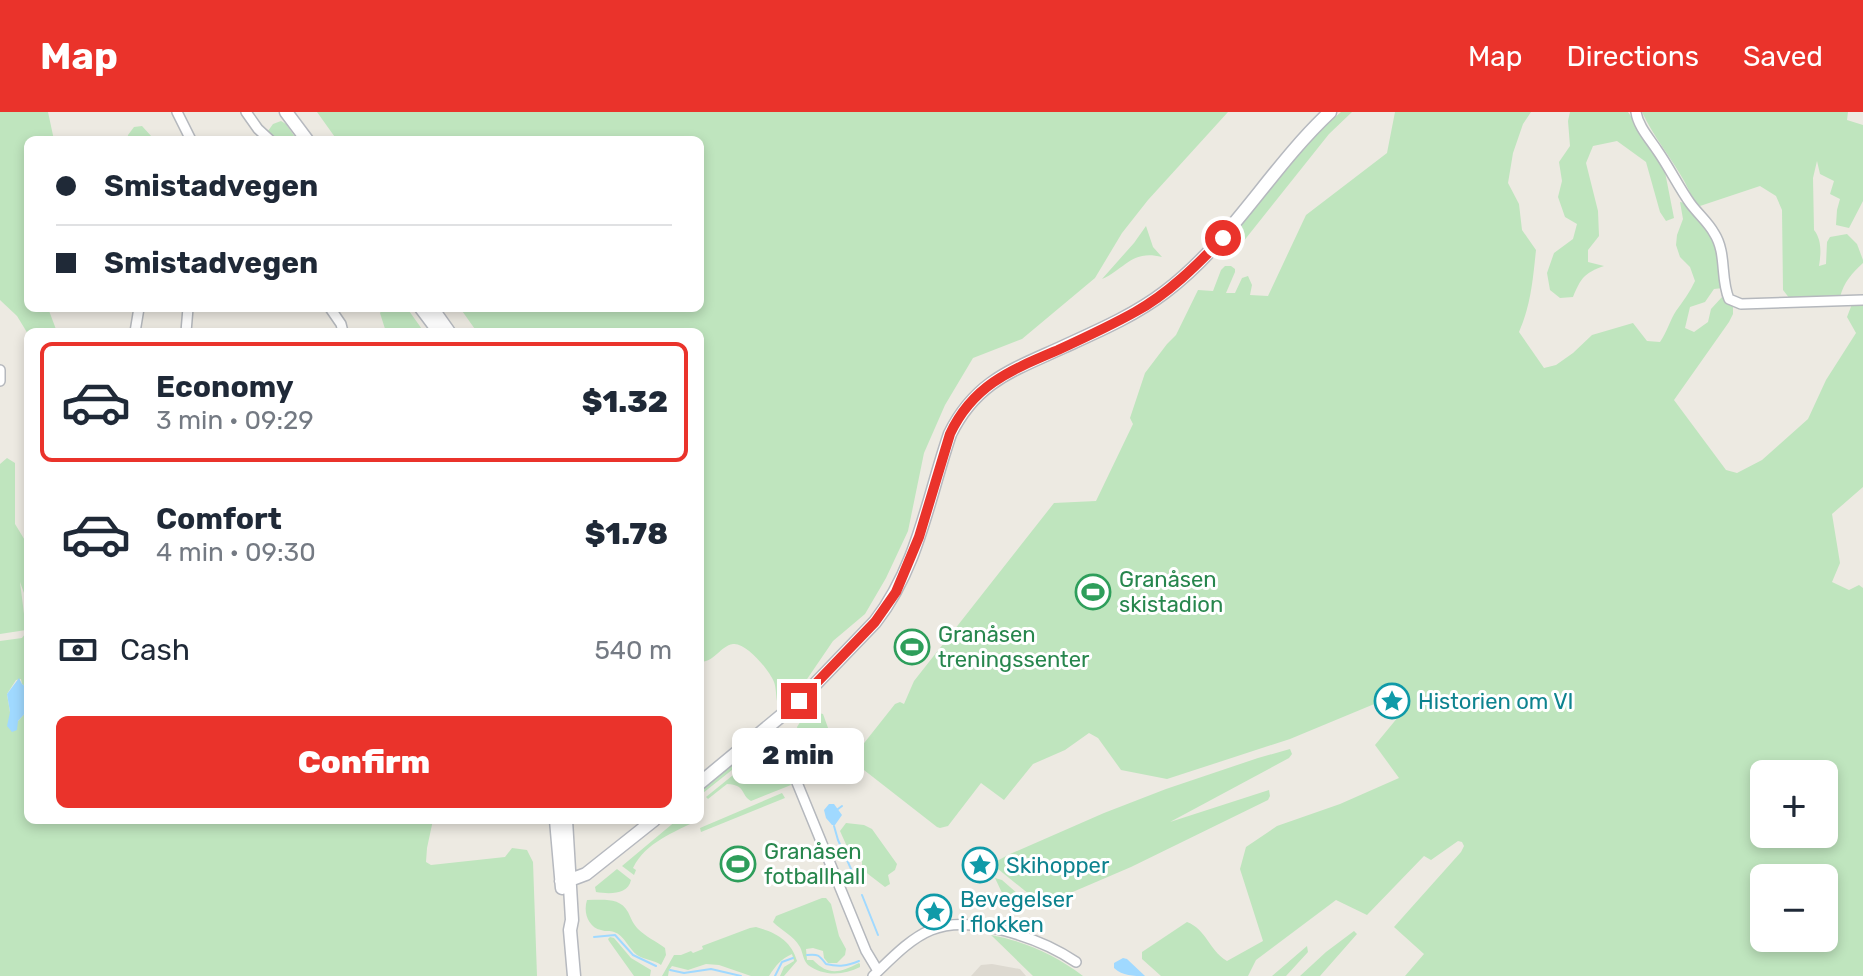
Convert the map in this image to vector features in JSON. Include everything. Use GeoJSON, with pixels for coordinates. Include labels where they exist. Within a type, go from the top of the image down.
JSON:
{"type":"FeatureCollection","features":[{"type":"Feature","properties":{"kind":"street"},"geometry":{"type":"LineString","coordinates":[[177,112],[189,136]]}},
{"type":"Feature","properties":{"kind":"street"},"geometry":{"type":"LineString","coordinates":[[246,112],[266,136]]}},
{"type":"Feature","properties":{"kind":"street"},"geometry":{"type":"LineString","coordinates":[[286,112],[304,136]]}},
{"type":"Feature","properties":{"kind":"street"},"geometry":{"type":"LineString","coordinates":[[704,780],[799,701],[875,622],[896,592],[919,537],[950,434],[970,402],[988,385],[1010,371],[1137,311],[1167,291],[1223,238],[1286,159],[1330,112]]}},
{"type":"Feature","properties":{"kind":"street"},"geometry":{"type":"LineString","coordinates":[[1636,112],[1642,129],[1689,202],[1715,233],[1722,252],[1724,284],[1729,299],[1741,304],[1863,300]]}},
{"type":"Feature","properties":{"kind":"street"},"geometry":{"type":"LineString","coordinates":[[0,370],[0,381]]}},
{"type":"Feature","properties":{"kind":"street"},"geometry":{"type":"LineString","coordinates":[[769,727],[782,746],[876,974],[919,936],[932,929],[959,923],[983,926],[1044,944],[1076,962]]}},
{"type":"Feature","properties":{"kind":"street"},"geometry":{"type":"LineString","coordinates":[[557,824],[572,920],[574,976]]}},
{"type":"Feature","properties":{"kind":"street"},"geometry":{"type":"LineString","coordinates":[[566,824],[566,880]]}},
{"type":"Feature","properties":{"kind":"street"},"geometry":{"type":"LineString","coordinates":[[566,880],[592,870],[649,824]]}},
{"type":"Feature","properties":{"kind":"shaded area"},"geometry":{"type":"Polygon","coordinates":[[[981,965],[1020,969],[1026,976],[971,976],[981,965]]]}},
{"type":"Feature","properties":{"kind":"green space"},"geometry":{"type":"Polygon","coordinates":[[[0,112],[48,112],[53,136],[24,136],[24,312],[50,312],[56,328],[24,328],[0,300],[0,112]]]}},
{"type":"Feature","properties":{"kind":"green space"},"geometry":{"type":"Polygon","coordinates":[[[317,112],[1228,112],[1148,200],[1122,233],[1095,278],[1022,339],[973,358],[945,405],[924,453],[908,531],[886,578],[865,614],[833,641],[803,685],[785,702],[777,701],[774,682],[762,664],[744,647],[728,645],[704,661],[704,328],[474,328],[463,312],[704,312],[704,136],[334,136],[317,112]]]}},
{"type":"Feature","properties":{"kind":"green space"},"geometry":{"type":"Polygon","coordinates":[[[1341,112],[1352,112],[1329,134],[1239,247],[1233,248],[1230,241],[1233,234],[1317,133],[1341,112]]]}},
{"type":"Feature","properties":{"kind":"green space"},"geometry":{"type":"Polygon","coordinates":[[[1395,112],[1531,112],[1523,124],[1513,153],[1508,183],[1519,204],[1522,230],[1536,250],[1529,302],[1519,332],[1544,368],[1556,365],[1592,335],[1633,323],[1647,341],[1660,342],[1695,281],[1676,245],[1683,219],[1680,202],[1685,203],[1714,239],[1723,288],[1714,289],[1705,302],[1690,307],[1685,328],[1694,332],[1708,322],[1711,309],[1722,297],[1733,307],[1733,314],[1674,400],[1726,470],[1737,473],[1762,460],[1808,419],[1826,380],[1856,333],[1847,317],[1852,304],[1863,304],[1863,487],[1832,514],[1840,563],[1832,582],[1849,590],[1859,585],[1863,588],[1863,976],[1405,976],[1424,954],[1394,927],[1461,852],[1464,846],[1458,841],[1431,860],[1424,856],[1367,915],[1336,900],[1256,960],[1248,976],[1161,976],[1142,959],[1142,952],[1187,922],[1194,925],[1227,961],[1263,941],[1240,869],[1246,847],[1277,826],[1340,804],[1399,778],[1375,745],[1403,711],[1404,702],[1396,695],[1290,739],[1167,779],[1121,770],[1098,738],[1089,733],[1065,750],[1033,764],[1004,800],[981,783],[948,826],[940,828],[855,763],[857,752],[895,704],[904,704],[914,681],[1054,503],[1096,501],[1133,424],[1130,418],[1145,373],[1176,335],[1198,290],[1213,291],[1221,270],[1231,266],[1235,272],[1226,293],[1235,293],[1242,278],[1248,276],[1252,285],[1250,295],[1268,296],[1306,215],[1387,153],[1395,112]]]}},
{"type":"Feature","properties":{"kind":"green space"},"geometry":{"type":"Polygon","coordinates":[[[1570,112],[1628,112],[1665,172],[1674,218],[1666,221],[1660,212],[1646,162],[1617,141],[1593,146],[1586,163],[1598,211],[1599,236],[1588,250],[1588,262],[1604,266],[1584,277],[1573,297],[1560,298],[1550,290],[1547,273],[1554,253],[1573,239],[1577,224],[1565,217],[1558,197],[1562,181],[1559,162],[1570,146],[1570,112]]]}},
{"type":"Feature","properties":{"kind":"green space"},"geometry":{"type":"Polygon","coordinates":[[[1642,112],[1848,112],[1847,120],[1863,125],[1863,201],[1849,228],[1836,225],[1840,199],[1830,194],[1834,181],[1820,174],[1817,161],[1813,178],[1814,230],[1820,243],[1819,266],[1826,264],[1830,237],[1847,234],[1857,244],[1863,260],[1846,282],[1840,297],[1790,299],[1783,290],[1782,210],[1776,196],[1760,186],[1700,206],[1642,112]]]}},
{"type":"Feature","properties":{"kind":"green space"},"geometry":{"type":"Polygon","coordinates":[[[281,121],[294,136],[272,136],[268,131],[273,124],[281,121]]]}},
{"type":"Feature","properties":{"kind":"green space"},"geometry":{"type":"Polygon","coordinates":[[[142,126],[151,136],[128,136],[134,127],[142,126]]]}},
{"type":"Feature","properties":{"kind":"green space"},"geometry":{"type":"Polygon","coordinates":[[[1146,226],[1153,247],[1162,257],[1136,258],[1102,279],[1134,243],[1146,226]]]}},
{"type":"Feature","properties":{"kind":"green space"},"geometry":{"type":"Polygon","coordinates":[[[410,312],[421,328],[385,328],[380,313],[410,312]]]}},
{"type":"Feature","properties":{"kind":"green space"},"geometry":{"type":"Polygon","coordinates":[[[7,458],[15,463],[15,524],[24,539],[24,593],[20,582],[24,630],[0,634],[0,464],[7,458]]]}},
{"type":"Feature","properties":{"kind":"green space"},"geometry":{"type":"Polygon","coordinates":[[[24,635],[24,685],[21,679],[16,680],[7,694],[10,712],[18,721],[24,714],[24,824],[432,824],[426,862],[431,865],[505,857],[512,848],[527,850],[533,862],[537,976],[0,976],[0,641],[24,635]]]}},
{"type":"Feature","properties":{"kind":"green space"},"geometry":{"type":"Polygon","coordinates":[[[814,712],[823,714],[832,739],[827,760],[816,767],[807,765],[797,727],[804,716],[814,712]]]}},
{"type":"Feature","properties":{"kind":"green space"},"geometry":{"type":"Polygon","coordinates":[[[754,746],[757,750],[704,792],[704,787],[754,746]]]}},
{"type":"Feature","properties":{"kind":"green space"},"geometry":{"type":"Polygon","coordinates":[[[1290,749],[1292,754],[1289,758],[1170,822],[1269,790],[1268,800],[1131,867],[1061,897],[1035,899],[998,869],[995,862],[1166,789],[1290,749]]]}},
{"type":"Feature","properties":{"kind":"green space"},"geometry":{"type":"Polygon","coordinates":[[[764,750],[775,754],[791,785],[751,801],[740,788],[727,784],[708,799],[706,797],[764,750]]]}},
{"type":"Feature","properties":{"kind":"green space"},"geometry":{"type":"Polygon","coordinates":[[[782,793],[785,798],[701,832],[700,828],[782,793]]]}},
{"type":"Feature","properties":{"kind":"green space"},"geometry":{"type":"Polygon","coordinates":[[[846,823],[872,829],[897,864],[888,875],[890,884],[885,887],[868,874],[857,855],[849,851],[840,831],[846,823]]]}},
{"type":"Feature","properties":{"kind":"green space"},"geometry":{"type":"Polygon","coordinates":[[[672,824],[690,824],[645,851],[633,868],[636,870],[634,875],[622,866],[672,824]]]}},
{"type":"Feature","properties":{"kind":"green space"},"geometry":{"type":"Polygon","coordinates":[[[617,869],[631,880],[629,885],[622,891],[596,892],[595,887],[617,869]]]}},
{"type":"Feature","properties":{"kind":"green space"},"geometry":{"type":"Polygon","coordinates":[[[995,878],[1002,880],[1027,902],[1020,912],[1003,895],[995,878]]]}},
{"type":"Feature","properties":{"kind":"green space"},"geometry":{"type":"Polygon","coordinates":[[[822,898],[831,904],[839,936],[846,949],[845,955],[837,963],[828,963],[823,951],[813,948],[806,949],[807,960],[813,960],[829,971],[840,971],[859,963],[860,967],[833,974],[814,969],[806,963],[794,939],[773,922],[776,916],[822,898]]]}},
{"type":"Feature","properties":{"kind":"green space"},"geometry":{"type":"Polygon","coordinates":[[[587,900],[610,900],[625,907],[638,929],[665,948],[666,955],[661,965],[637,955],[618,934],[593,926],[586,914],[587,900]]]}},
{"type":"Feature","properties":{"kind":"green space"},"geometry":{"type":"Polygon","coordinates":[[[756,927],[777,935],[791,948],[797,961],[784,976],[780,976],[784,967],[794,961],[792,954],[779,963],[769,976],[751,976],[706,964],[688,970],[672,966],[668,976],[662,976],[674,955],[693,953],[703,949],[702,946],[756,927]]]}},
{"type":"Feature","properties":{"kind":"green space"},"geometry":{"type":"Polygon","coordinates":[[[1354,931],[1357,934],[1320,976],[1300,976],[1326,952],[1354,931]]]}},
{"type":"Feature","properties":{"kind":"green space"},"geometry":{"type":"Polygon","coordinates":[[[991,935],[1039,950],[1083,976],[1033,976],[991,935]]]}},
{"type":"Feature","properties":{"kind":"green space"},"geometry":{"type":"Polygon","coordinates":[[[610,937],[631,958],[651,970],[650,976],[634,976],[609,941],[610,937]]]}},
{"type":"Feature","properties":{"kind":"green space"},"geometry":{"type":"Polygon","coordinates":[[[1307,946],[1308,952],[1286,976],[1272,976],[1307,946]]]}},
{"type":"Feature","properties":{"kind":"water"},"geometry":{"type":"Polygon","coordinates":[[[19,678],[24,685],[24,714],[18,721],[17,730],[12,732],[7,726],[10,712],[7,694],[19,678]]]}},
{"type":"Feature","properties":{"kind":"water"},"geometry":{"type":"Polygon","coordinates":[[[829,804],[834,804],[842,815],[835,825],[826,818],[824,810],[829,804]]]}},
{"type":"Feature","properties":{"kind":"water"},"geometry":{"type":"Polygon","coordinates":[[[1123,958],[1145,976],[1132,976],[1114,968],[1114,963],[1123,958]]]}},
{"type":"Feature","properties":{"kind":"waterway"},"geometry":{"type":"LineString","coordinates":[[838,809],[842,806]]}},
{"type":"Feature","properties":{"kind":"waterway"},"geometry":{"type":"LineString","coordinates":[[834,826],[856,880]]}},
{"type":"Feature","properties":{"kind":"waterway"},"geometry":{"type":"LineString","coordinates":[[862,895],[878,935]]}},
{"type":"Feature","properties":{"kind":"waterway"},"geometry":{"type":"LineString","coordinates":[[1006,924],[1033,933]]}},
{"type":"Feature","properties":{"kind":"waterway"},"geometry":{"type":"LineString","coordinates":[[594,937],[615,935],[633,955],[656,966]]}},
{"type":"Feature","properties":{"kind":"waterway"},"geometry":{"type":"LineString","coordinates":[[807,955],[818,956],[826,964],[835,966],[859,961]]}},
{"type":"Feature","properties":{"kind":"waterway"},"geometry":{"type":"LineString","coordinates":[[775,976],[782,962],[793,958]]}},
{"type":"Feature","properties":{"kind":"waterway"},"geometry":{"type":"LineString","coordinates":[[670,970],[684,973],[711,969],[741,976]]}},
{"type":"Feature","properties":{"kind":"place","name":"Granåsen skistadion"},"geometry":{"type":"Point","coordinates":[1093,592]}},
{"type":"Feature","properties":{"kind":"place","name":"Granåsen treningssenter"},"geometry":{"type":"Point","coordinates":[912,647]}},
{"type":"Feature","properties":{"kind":"place","name":"Historien om VI"},"geometry":{"type":"Point","coordinates":[1392,701]}},
{"type":"Feature","properties":{"kind":"place","name":"Granåsen fotballhall"},"geometry":{"type":"Point","coordinates":[738,864]}},
{"type":"Feature","properties":{"kind":"place","name":"Skihopper"},"geometry":{"type":"Point","coordinates":[980,865]}},
{"type":"Feature","properties":{"kind":"place","name":"Bevegelser i flokken"},"geometry":{"type":"Point","coordinates":[934,912]}},
{"type":"Feature","properties":{"kind":"route"},"geometry":{"type":"LineString","coordinates":[[799,701],[875,622],[896,592],[919,537],[950,434],[958,418],[980,391],[1010,371],[1137,311],[1167,291],[1223,238]]}}]}
